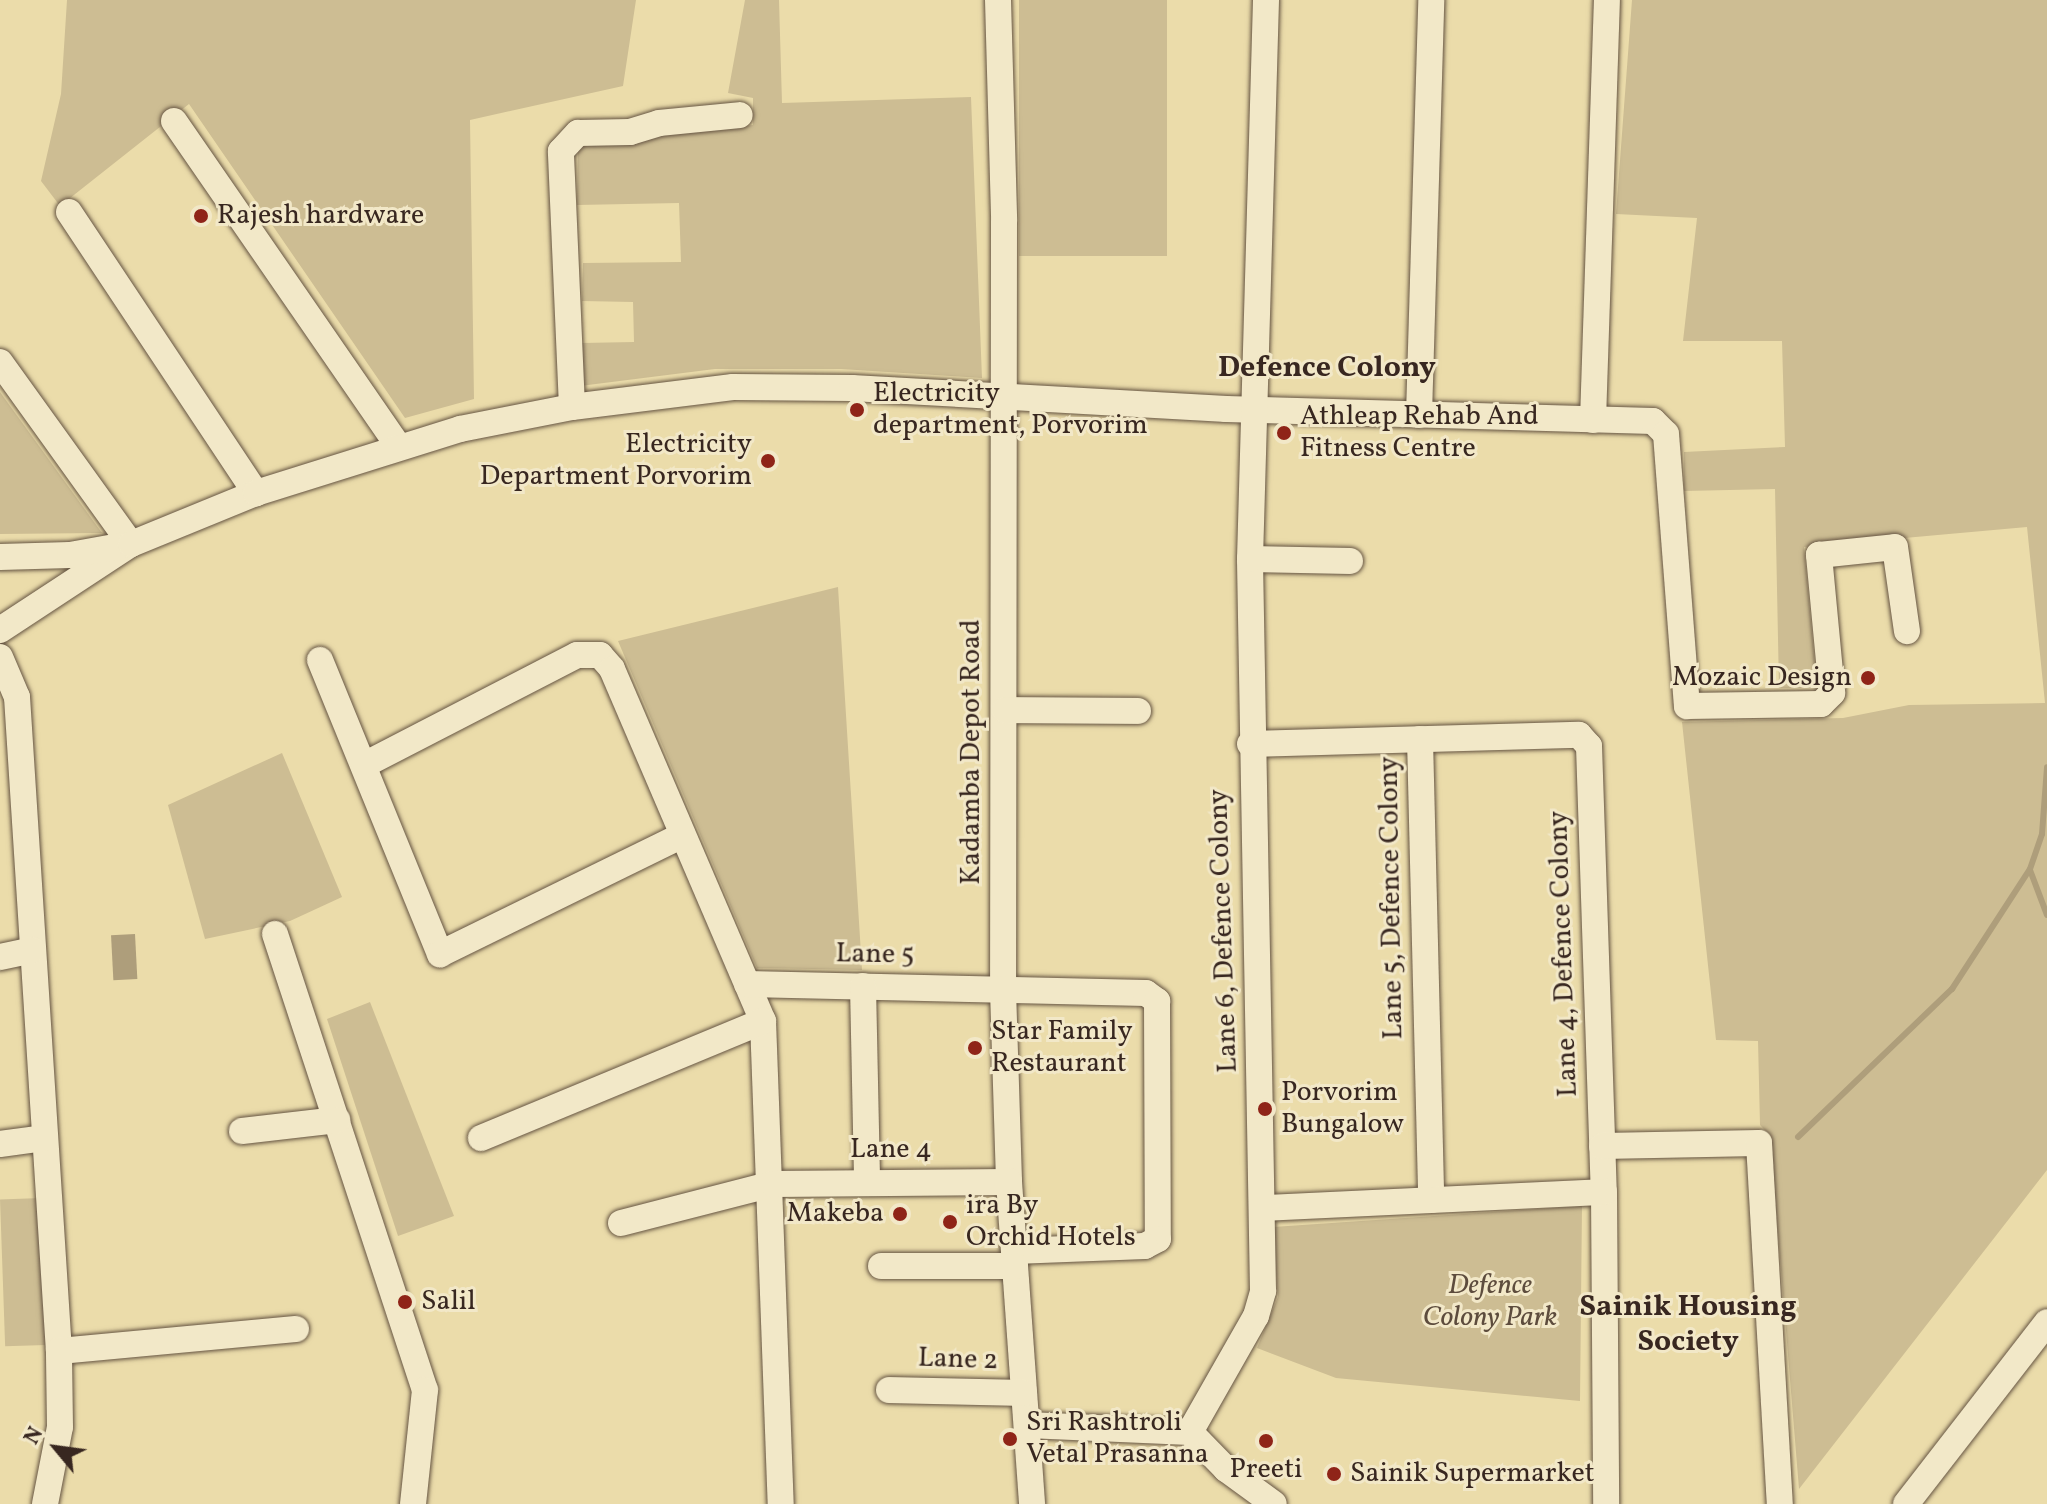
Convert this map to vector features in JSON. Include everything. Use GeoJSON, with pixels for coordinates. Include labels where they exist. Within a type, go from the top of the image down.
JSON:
{"type":"FeatureCollection","features":[{"type":"Feature","properties":{"kind":"street","name":"Kadamba Depot Road"},"geometry":{"type":"LineString","coordinates":[[998,0],[1004,399],[1003,990],[1009,1182],[1032,1504]]}},
{"type":"Feature","properties":{"kind":"street","name":"Lane 6, Defence Colony"},"geometry":{"type":"LineString","coordinates":[[1190,1432],[1256,1316],[1263,1291],[1264,1208],[1250,744],[1250,559],[1266,0]]}},
{"type":"Feature","properties":{"kind":"street"},"geometry":{"type":"LineString","coordinates":[[1419,415],[1431,0]]}},
{"type":"Feature","properties":{"kind":"street"},"geometry":{"type":"LineString","coordinates":[[1593,420],[1607,0]]}},
{"type":"Feature","properties":{"kind":"street"},"geometry":{"type":"LineString","coordinates":[[572,407],[561,151],[578,133],[630,132],[659,123],[740,115]]}},
{"type":"Feature","properties":{"kind":"street"},"geometry":{"type":"LineString","coordinates":[[174,121],[399,447]]}},
{"type":"Feature","properties":{"kind":"street"},"geometry":{"type":"LineString","coordinates":[[69,212],[256,493]]}},
{"type":"Feature","properties":{"kind":"street"},"geometry":{"type":"LineString","coordinates":[[0,362],[131,544]]}},
{"type":"Feature","properties":{"kind":"street"},"geometry":{"type":"LineString","coordinates":[[0,630],[131,544],[256,493],[399,447],[572,407],[733,387],[852,388],[1004,399],[1252,410],[1653,421],[1666,434],[1687,706],[1821,704],[1832,693],[1819,555],[1895,547],[1907,631]]}},
{"type":"Feature","properties":{"kind":"street"},"geometry":{"type":"LineString","coordinates":[[0,557],[70,555],[131,544]]}},
{"type":"Feature","properties":{"kind":"street"},"geometry":{"type":"LineString","coordinates":[[1250,559],[1350,561]]}},
{"type":"Feature","properties":{"kind":"street"},"geometry":{"type":"LineString","coordinates":[[364,765],[591,652],[612,669],[681,836],[763,1021],[773,1184],[781,1504]]}},
{"type":"Feature","properties":{"kind":"street"},"geometry":{"type":"LineString","coordinates":[[0,657],[17,697],[59,1351],[60,1427],[45,1504]]}},
{"type":"Feature","properties":{"kind":"street"},"geometry":{"type":"LineString","coordinates":[[320,660],[440,954],[681,836]]}},
{"type":"Feature","properties":{"kind":"street"},"geometry":{"type":"LineString","coordinates":[[1005,710],[1138,711]]}},
{"type":"Feature","properties":{"kind":"street","name":"Lane 4, Defence Colony"},"geometry":{"type":"LineString","coordinates":[[1250,744],[1579,735],[1589,746],[1604,1192],[1606,1504]]}},
{"type":"Feature","properties":{"kind":"street","name":"Lane 5, Defence Colony"},"geometry":{"type":"LineString","coordinates":[[1420,739],[1431,1200]]}},
{"type":"Feature","properties":{"kind":"street"},"geometry":{"type":"LineString","coordinates":[[275,934],[425,1390],[413,1504]]}},
{"type":"Feature","properties":{"kind":"street"},"geometry":{"type":"LineString","coordinates":[[0,957],[32,950]]}},
{"type":"Feature","properties":{"kind":"street","name":"Lane 5"},"geometry":{"type":"LineString","coordinates":[[747,984],[1146,993],[1157,1001],[1158,1239],[1145,1246],[1014,1258]]}},
{"type":"Feature","properties":{"kind":"street"},"geometry":{"type":"LineString","coordinates":[[863,986],[867,1182]]}},
{"type":"Feature","properties":{"kind":"street"},"geometry":{"type":"LineString","coordinates":[[481,1138],[763,1021]]}},
{"type":"Feature","properties":{"kind":"street"},"geometry":{"type":"LineString","coordinates":[[242,1131],[337,1120]]}},
{"type":"Feature","properties":{"kind":"street"},"geometry":{"type":"LineString","coordinates":[[0,1144],[44,1138]]}},
{"type":"Feature","properties":{"kind":"street"},"geometry":{"type":"LineString","coordinates":[[1602,1146],[1759,1143],[1780,1504]]}},
{"type":"Feature","properties":{"kind":"street","name":"Lane 4"},"geometry":{"type":"LineString","coordinates":[[621,1223],[773,1184],[1009,1182]]}},
{"type":"Feature","properties":{"kind":"street"},"geometry":{"type":"LineString","coordinates":[[1264,1208],[1604,1192]]}},
{"type":"Feature","properties":{"kind":"street"},"geometry":{"type":"LineString","coordinates":[[881,1266],[1014,1258]]}},
{"type":"Feature","properties":{"kind":"street"},"geometry":{"type":"LineString","coordinates":[[1906,1504],[2047,1322]]}},
{"type":"Feature","properties":{"kind":"street"},"geometry":{"type":"LineString","coordinates":[[59,1351],[296,1329]]}},
{"type":"Feature","properties":{"kind":"street","name":"Lane 2"},"geometry":{"type":"LineString","coordinates":[[889,1390],[1024,1393]]}},
{"type":"Feature","properties":{"kind":"street"},"geometry":{"type":"LineString","coordinates":[[1027,1425],[1190,1432],[1226,1469],[1274,1504]]}},
{"type":"Feature","properties":{"kind":"green space"},"geometry":{"type":"Polygon","coordinates":[[[67,0],[636,0],[623,86],[470,120],[474,399],[405,418],[189,104],[60,206],[41,181],[61,94],[67,0]]]}},
{"type":"Feature","properties":{"kind":"green space"},"geometry":{"type":"Polygon","coordinates":[[[745,0],[779,0],[782,103],[971,97],[982,378],[841,369],[715,369],[580,386],[582,343],[634,342],[633,302],[582,301],[583,263],[681,262],[679,203],[577,205],[578,145],[753,125],[753,98],[728,93],[745,0]]]}},
{"type":"Feature","properties":{"kind":"green space"},"geometry":{"type":"Polygon","coordinates":[[[1019,0],[1167,0],[1167,256],[1019,256],[1019,0]]]}},
{"type":"Feature","properties":{"kind":"green space"},"geometry":{"type":"Polygon","coordinates":[[[1632,0],[2047,0],[2047,1170],[1799,1489],[1770,1135],[1760,1125],[1758,1041],[1716,1040],[1682,722],[1843,718],[1909,705],[2045,703],[2027,527],[1804,547],[1817,688],[1779,688],[1775,489],[1684,491],[1684,452],[1785,447],[1782,341],[1683,341],[1697,218],[1616,214],[1632,0]]]}},
{"type":"Feature","properties":{"kind":"green space"},"geometry":{"type":"Polygon","coordinates":[[[0,392],[102,533],[0,534],[0,392]]]}},
{"type":"Feature","properties":{"kind":"green space"},"geometry":{"type":"Polygon","coordinates":[[[838,587],[862,970],[757,968],[618,641],[838,587]]]}},
{"type":"Feature","properties":{"kind":"green space"},"geometry":{"type":"Polygon","coordinates":[[[282,753],[342,897],[290,921],[205,939],[168,805],[282,753]]]}},
{"type":"Feature","properties":{"kind":"green space"},"geometry":{"type":"Polygon","coordinates":[[[370,1002],[454,1216],[398,1236],[327,1019],[370,1002]]]}},
{"type":"Feature","properties":{"kind":"green space"},"geometry":{"type":"Polygon","coordinates":[[[41,1198],[46,1345],[5,1346],[0,1199],[41,1198]]]}},
{"type":"Feature","properties":{"kind":"green space","name":"Defence Colony Park"},"geometry":{"type":"Polygon","coordinates":[[[1582,1206],[1580,1401],[1336,1378],[1257,1348],[1278,1297],[1273,1227],[1582,1206]]]}},
{"type":"Feature","properties":{"kind":"shaded area"},"geometry":{"type":"Polygon","coordinates":[[[135,934],[137,979],[113,980],[111,935],[135,934]]]}},
{"type":"Feature","properties":{"kind":"waterway"},"geometry":{"type":"LineString","coordinates":[[1798,1137],[1952,989],[2030,869],[2042,834],[2047,767]]}},
{"type":"Feature","properties":{"kind":"waterway"},"geometry":{"type":"LineString","coordinates":[[2030,870],[2047,915]]}},
{"type":"Feature","properties":{"kind":"place","name":"Rajesh hardware"},"geometry":{"type":"Point","coordinates":[201,216]}},
{"type":"Feature","properties":{"kind":"place","name":"Electricity department, Porvorim"},"geometry":{"type":"Point","coordinates":[857,410]}},
{"type":"Feature","properties":{"kind":"place","name":"Athleap Rehab And Fitness Centre"},"geometry":{"type":"Point","coordinates":[1284,433]}},
{"type":"Feature","properties":{"kind":"place","name":"Electricity Department Porvorim"},"geometry":{"type":"Point","coordinates":[768,461]}},
{"type":"Feature","properties":{"kind":"place","name":"Mozaic Design"},"geometry":{"type":"Point","coordinates":[1868,678]}},
{"type":"Feature","properties":{"kind":"place","name":"Star Family Restaurant"},"geometry":{"type":"Point","coordinates":[975,1048]}},
{"type":"Feature","properties":{"kind":"place","name":"Porvorim Bungalow"},"geometry":{"type":"Point","coordinates":[1265,1109]}},
{"type":"Feature","properties":{"kind":"place","name":"Makeba"},"geometry":{"type":"Point","coordinates":[900,1214]}},
{"type":"Feature","properties":{"kind":"place","name":"ira By Orchid Hotels"},"geometry":{"type":"Point","coordinates":[950,1222]}},
{"type":"Feature","properties":{"kind":"place","name":"Salil"},"geometry":{"type":"Point","coordinates":[405,1302]}},
{"type":"Feature","properties":{"kind":"place","name":"Sri Rashtroli Vetal Prasanna"},"geometry":{"type":"Point","coordinates":[1010,1439]}},
{"type":"Feature","properties":{"kind":"place","name":"Preeti"},"geometry":{"type":"Point","coordinates":[1266,1441]}},
{"type":"Feature","properties":{"kind":"place","name":"Sainik Supermarket"},"geometry":{"type":"Point","coordinates":[1334,1474]}},
{"type":"Feature","properties":{"kind":"district","name":"Defence Colony"},"geometry":{"type":"Point","coordinates":[1327,368]}},
{"type":"Feature","properties":{"kind":"district","name":"Sainik Housing Society"},"geometry":{"type":"Point","coordinates":[1688,1324]}}]}
